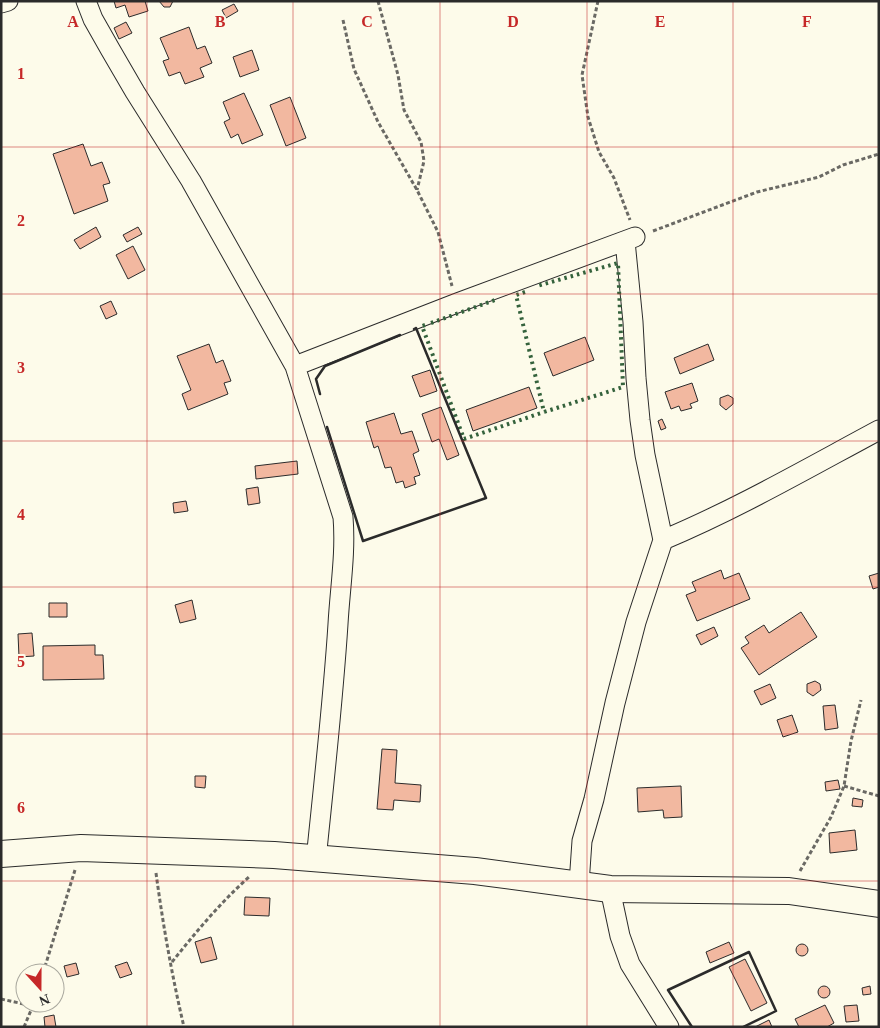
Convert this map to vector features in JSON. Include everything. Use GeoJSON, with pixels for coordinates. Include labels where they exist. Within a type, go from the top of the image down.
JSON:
{"type":"FeatureCollection","features":[{"type":"Feature","properties":{"kind":"street"},"geometry":{"type":"LineString","coordinates":[[1,3],[8,1]]}},
{"type":"Feature","properties":{"kind":"street"},"geometry":{"type":"LineString","coordinates":[[86,1],[93,19],[135,92],[191,181],[295,366],[343,517],[345,540],[333,692],[316,860]]}},
{"type":"Feature","properties":{"kind":"street"},"geometry":{"type":"LineString","coordinates":[[295,366],[456,303],[630,239],[636,378],[640,420],[645,455],[663,540],[636,622],[615,703],[594,799],[582,841],[579,884]]}},
{"type":"Feature","properties":{"kind":"street"},"geometry":{"type":"LineString","coordinates":[[663,540],[693,528],[879,430]]}},
{"type":"Feature","properties":{"kind":"street"},"geometry":{"type":"LineString","coordinates":[[1,854],[81,848],[274,855],[476,872],[610,889],[789,891],[879,904]]}},
{"type":"Feature","properties":{"kind":"street"},"geometry":{"type":"LineString","coordinates":[[610,889],[620,936],[630,964],[669,1027]]}},
{"type":"Feature","properties":{"kind":"path"},"geometry":{"type":"LineString","coordinates":[[378,1],[398,75],[404,110],[421,142],[424,161],[417,190]]}},
{"type":"Feature","properties":{"kind":"path"},"geometry":{"type":"LineString","coordinates":[[598,1],[582,75],[588,117],[599,152],[614,178],[630,239],[757,192],[820,177],[843,165],[879,154]]}},
{"type":"Feature","properties":{"kind":"path"},"geometry":{"type":"LineString","coordinates":[[343,20],[354,69],[378,122],[417,190],[438,232],[456,303]]}},
{"type":"Feature","properties":{"kind":"path"},"geometry":{"type":"LineString","coordinates":[[789,891],[831,817],[844,786],[851,740],[861,700]]}},
{"type":"Feature","properties":{"kind":"path"},"geometry":{"type":"LineString","coordinates":[[844,786],[879,796]]}},
{"type":"Feature","properties":{"kind":"path"},"geometry":{"type":"LineString","coordinates":[[46,963],[81,848]]}},
{"type":"Feature","properties":{"kind":"path"},"geometry":{"type":"LineString","coordinates":[[153,850],[166,942],[172,962],[184,1027]]}},
{"type":"Feature","properties":{"kind":"path"},"geometry":{"type":"LineString","coordinates":[[172,962],[203,923],[234,891],[274,855]]}},
{"type":"Feature","properties":{"kind":"path"},"geometry":{"type":"LineString","coordinates":[[1,999],[15,1002]]}},
{"type":"Feature","properties":{"kind":"path"},"geometry":{"type":"LineString","coordinates":[[24,1027],[30,1013]]}},
{"type":"Feature","properties":{"kind":"building"},"geometry":{"type":"Polygon","coordinates":[[[114,1],[145,1],[148,11],[129,17],[125,5],[116,8],[114,1]]]}},
{"type":"Feature","properties":{"kind":"building"},"geometry":{"type":"Polygon","coordinates":[[[159,1],[173,1],[170,7],[164,7],[159,1]]]}},
{"type":"Feature","properties":{"kind":"building"},"geometry":{"type":"Polygon","coordinates":[[[234,4],[238,11],[226,18],[222,10],[234,4]]]}},
{"type":"Feature","properties":{"kind":"building"},"geometry":{"type":"Polygon","coordinates":[[[126,22],[132,33],[119,39],[114,28],[126,22]]]}},
{"type":"Feature","properties":{"kind":"building"},"geometry":{"type":"Polygon","coordinates":[[[189,27],[197,49],[205,46],[212,63],[200,68],[204,77],[185,84],[180,72],[169,76],[163,61],[169,59],[160,38],[189,27]]]}},
{"type":"Feature","properties":{"kind":"building"},"geometry":{"type":"Polygon","coordinates":[[[252,50],[259,70],[240,77],[233,57],[252,50]]]}},
{"type":"Feature","properties":{"kind":"building"},"geometry":{"type":"Polygon","coordinates":[[[244,93],[263,135],[242,144],[238,134],[231,138],[224,122],[230,119],[223,102],[244,93]]]}},
{"type":"Feature","properties":{"kind":"building"},"geometry":{"type":"Polygon","coordinates":[[[290,97],[306,138],[286,146],[270,105],[290,97]]]}},
{"type":"Feature","properties":{"kind":"building"},"geometry":{"type":"Polygon","coordinates":[[[83,144],[91,166],[102,162],[110,183],[103,185],[108,201],[74,214],[53,154],[83,144]]]}},
{"type":"Feature","properties":{"kind":"building"},"geometry":{"type":"Polygon","coordinates":[[[96,227],[101,237],[80,249],[74,240],[96,227]]]}},
{"type":"Feature","properties":{"kind":"building"},"geometry":{"type":"Polygon","coordinates":[[[138,227],[142,234],[127,242],[123,235],[138,227]]]}},
{"type":"Feature","properties":{"kind":"building"},"geometry":{"type":"Polygon","coordinates":[[[133,246],[145,270],[128,279],[116,255],[133,246]]]}},
{"type":"Feature","properties":{"kind":"building"},"geometry":{"type":"Polygon","coordinates":[[[111,301],[117,314],[106,319],[100,306],[111,301]]]}},
{"type":"Feature","properties":{"kind":"building"},"geometry":{"type":"Polygon","coordinates":[[[585,337],[594,360],[553,376],[544,353],[585,337]]]}},
{"type":"Feature","properties":{"kind":"building"},"geometry":{"type":"Polygon","coordinates":[[[209,344],[216,363],[223,360],[231,381],[224,383],[228,394],[188,410],[182,394],[191,390],[177,356],[209,344]]]}},
{"type":"Feature","properties":{"kind":"building"},"geometry":{"type":"Polygon","coordinates":[[[708,344],[714,360],[680,374],[674,358],[708,344]]]}},
{"type":"Feature","properties":{"kind":"building"},"geometry":{"type":"Polygon","coordinates":[[[430,370],[437,391],[420,397],[412,376],[430,370]]]}},
{"type":"Feature","properties":{"kind":"building"},"geometry":{"type":"Polygon","coordinates":[[[692,383],[698,401],[690,404],[692,408],[681,411],[679,406],[671,409],[665,392],[692,383]]]}},
{"type":"Feature","properties":{"kind":"building"},"geometry":{"type":"Polygon","coordinates":[[[529,387],[537,408],[473,431],[466,410],[529,387]]]}},
{"type":"Feature","properties":{"kind":"building"},"geometry":{"type":"Polygon","coordinates":[[[728,395],[733,398],[733,404],[726,410],[720,405],[720,398],[728,395]]]}},
{"type":"Feature","properties":{"kind":"building"},"geometry":{"type":"Polygon","coordinates":[[[441,407],[459,455],[447,460],[439,439],[432,442],[422,414],[441,407]]]}},
{"type":"Feature","properties":{"kind":"building"},"geometry":{"type":"Polygon","coordinates":[[[394,413],[401,434],[412,431],[419,451],[413,454],[420,475],[414,477],[416,484],[405,488],[403,481],[396,483],[391,467],[385,468],[378,446],[374,448],[366,422],[394,413]]]}},
{"type":"Feature","properties":{"kind":"building"},"geometry":{"type":"Polygon","coordinates":[[[662,419],[666,428],[661,430],[658,421],[662,419]]]}},
{"type":"Feature","properties":{"kind":"building"},"geometry":{"type":"Polygon","coordinates":[[[297,461],[298,474],[256,479],[255,466],[297,461]]]}},
{"type":"Feature","properties":{"kind":"building"},"geometry":{"type":"Polygon","coordinates":[[[258,487],[260,503],[248,505],[246,489],[258,487]]]}},
{"type":"Feature","properties":{"kind":"building"},"geometry":{"type":"Polygon","coordinates":[[[186,501],[188,511],[174,513],[173,503],[186,501]]]}},
{"type":"Feature","properties":{"kind":"building"},"geometry":{"type":"Polygon","coordinates":[[[721,570],[724,579],[739,573],[750,599],[697,621],[686,595],[696,591],[692,582],[721,570]]]}},
{"type":"Feature","properties":{"kind":"building"},"geometry":{"type":"Polygon","coordinates":[[[879,573],[879,587],[873,589],[869,576],[879,573]]]}},
{"type":"Feature","properties":{"kind":"building"},"geometry":{"type":"Polygon","coordinates":[[[192,600],[196,619],[180,623],[175,605],[192,600]]]}},
{"type":"Feature","properties":{"kind":"building"},"geometry":{"type":"Polygon","coordinates":[[[49,603],[67,603],[67,617],[49,617],[49,603]]]}},
{"type":"Feature","properties":{"kind":"building"},"geometry":{"type":"Polygon","coordinates":[[[801,612],[817,637],[759,675],[741,648],[749,643],[745,637],[764,625],[769,633],[801,612]]]}},
{"type":"Feature","properties":{"kind":"building"},"geometry":{"type":"Polygon","coordinates":[[[714,627],[718,636],[701,645],[696,635],[714,627]]]}},
{"type":"Feature","properties":{"kind":"building"},"geometry":{"type":"Polygon","coordinates":[[[32,633],[34,656],[19,657],[18,634],[32,633]]]}},
{"type":"Feature","properties":{"kind":"building"},"geometry":{"type":"Polygon","coordinates":[[[95,645],[95,655],[103,655],[104,679],[43,680],[43,646],[95,645]]]}},
{"type":"Feature","properties":{"kind":"building"},"geometry":{"type":"Polygon","coordinates":[[[815,681],[820,684],[821,690],[813,696],[807,692],[807,684],[815,681]]]}},
{"type":"Feature","properties":{"kind":"building"},"geometry":{"type":"Polygon","coordinates":[[[770,684],[776,698],[761,705],[754,691],[770,684]]]}},
{"type":"Feature","properties":{"kind":"building"},"geometry":{"type":"Polygon","coordinates":[[[835,705],[838,728],[825,730],[823,706],[835,705]]]}},
{"type":"Feature","properties":{"kind":"building"},"geometry":{"type":"Polygon","coordinates":[[[792,715],[798,732],[783,737],[777,720],[792,715]]]}},
{"type":"Feature","properties":{"kind":"building"},"geometry":{"type":"Polygon","coordinates":[[[382,749],[397,750],[395,783],[421,785],[420,802],[394,800],[393,810],[377,809],[382,749]]]}},
{"type":"Feature","properties":{"kind":"building"},"geometry":{"type":"Polygon","coordinates":[[[195,776],[206,776],[205,788],[195,787],[195,776]]]}},
{"type":"Feature","properties":{"kind":"building"},"geometry":{"type":"Polygon","coordinates":[[[838,780],[840,789],[826,791],[825,782],[838,780]]]}},
{"type":"Feature","properties":{"kind":"building"},"geometry":{"type":"Polygon","coordinates":[[[681,786],[682,817],[664,818],[663,810],[638,812],[637,788],[681,786]]]}},
{"type":"Feature","properties":{"kind":"building"},"geometry":{"type":"Polygon","coordinates":[[[853,798],[863,800],[862,807],[852,806],[853,798]]]}},
{"type":"Feature","properties":{"kind":"building"},"geometry":{"type":"Polygon","coordinates":[[[855,830],[857,850],[830,853],[829,833],[855,830]]]}},
{"type":"Feature","properties":{"kind":"building"},"geometry":{"type":"Polygon","coordinates":[[[245,897],[270,898],[269,916],[244,915],[245,897]]]}},
{"type":"Feature","properties":{"kind":"building"},"geometry":{"type":"Polygon","coordinates":[[[211,937],[217,959],[201,963],[195,942],[211,937]]]}},
{"type":"Feature","properties":{"kind":"building"},"geometry":{"type":"Polygon","coordinates":[[[729,942],[734,953],[710,963],[706,952],[729,942]]]}},
{"type":"Feature","properties":{"kind":"building"},"geometry":{"type":"Polygon","coordinates":[[[802,944],[808,950],[802,956],[796,950],[802,944]]]}},
{"type":"Feature","properties":{"kind":"building"},"geometry":{"type":"Polygon","coordinates":[[[745,959],[767,1003],[751,1011],[729,967],[745,959]]]}},
{"type":"Feature","properties":{"kind":"building"},"geometry":{"type":"Polygon","coordinates":[[[127,962],[132,974],[120,978],[115,966],[127,962]]]}},
{"type":"Feature","properties":{"kind":"building"},"geometry":{"type":"Polygon","coordinates":[[[76,963],[79,974],[67,977],[65,966],[76,963]]]}},
{"type":"Feature","properties":{"kind":"building"},"geometry":{"type":"Polygon","coordinates":[[[824,986],[830,992],[824,998],[818,992],[824,986]]]}},
{"type":"Feature","properties":{"kind":"building"},"geometry":{"type":"Polygon","coordinates":[[[870,986],[871,994],[863,995],[862,988],[870,986]]]}},
{"type":"Feature","properties":{"kind":"building"},"geometry":{"type":"Polygon","coordinates":[[[825,1005],[834,1023],[827,1027],[799,1027],[795,1019],[825,1005]]]}},
{"type":"Feature","properties":{"kind":"building"},"geometry":{"type":"Polygon","coordinates":[[[857,1005],[859,1021],[846,1022],[844,1006],[857,1005]]]}},
{"type":"Feature","properties":{"kind":"building"},"geometry":{"type":"Polygon","coordinates":[[[54,1015],[56,1027],[45,1027],[44,1017],[54,1015]]]}},
{"type":"Feature","properties":{"kind":"building"},"geometry":{"type":"Polygon","coordinates":[[[769,1020],[772,1027],[755,1027],[769,1020]]]}},
{"type":"Feature","properties":{"kind":"hedge"},"geometry":{"type":"LineString","coordinates":[[525,292],[516,295],[544,412],[623,387],[618,263],[537,286]]}},
{"type":"Feature","properties":{"kind":"hedge"},"geometry":{"type":"LineString","coordinates":[[431,323],[495,300]]}},
{"type":"Feature","properties":{"kind":"hedge"},"geometry":{"type":"LineString","coordinates":[[425,325],[422,326],[464,439],[544,412]]}},
{"type":"Feature","properties":{"kind":"wall"},"geometry":{"type":"LineString","coordinates":[[327,427],[363,541],[486,498],[416,328],[414,329]]}},
{"type":"Feature","properties":{"kind":"wall"},"geometry":{"type":"LineString","coordinates":[[320,394],[316,379],[325,366],[400,335]]}},
{"type":"Feature","properties":{"kind":"wall"},"geometry":{"type":"LineString","coordinates":[[692,1027],[668,990],[749,952],[776,1011],[743,1027]]}}]}
